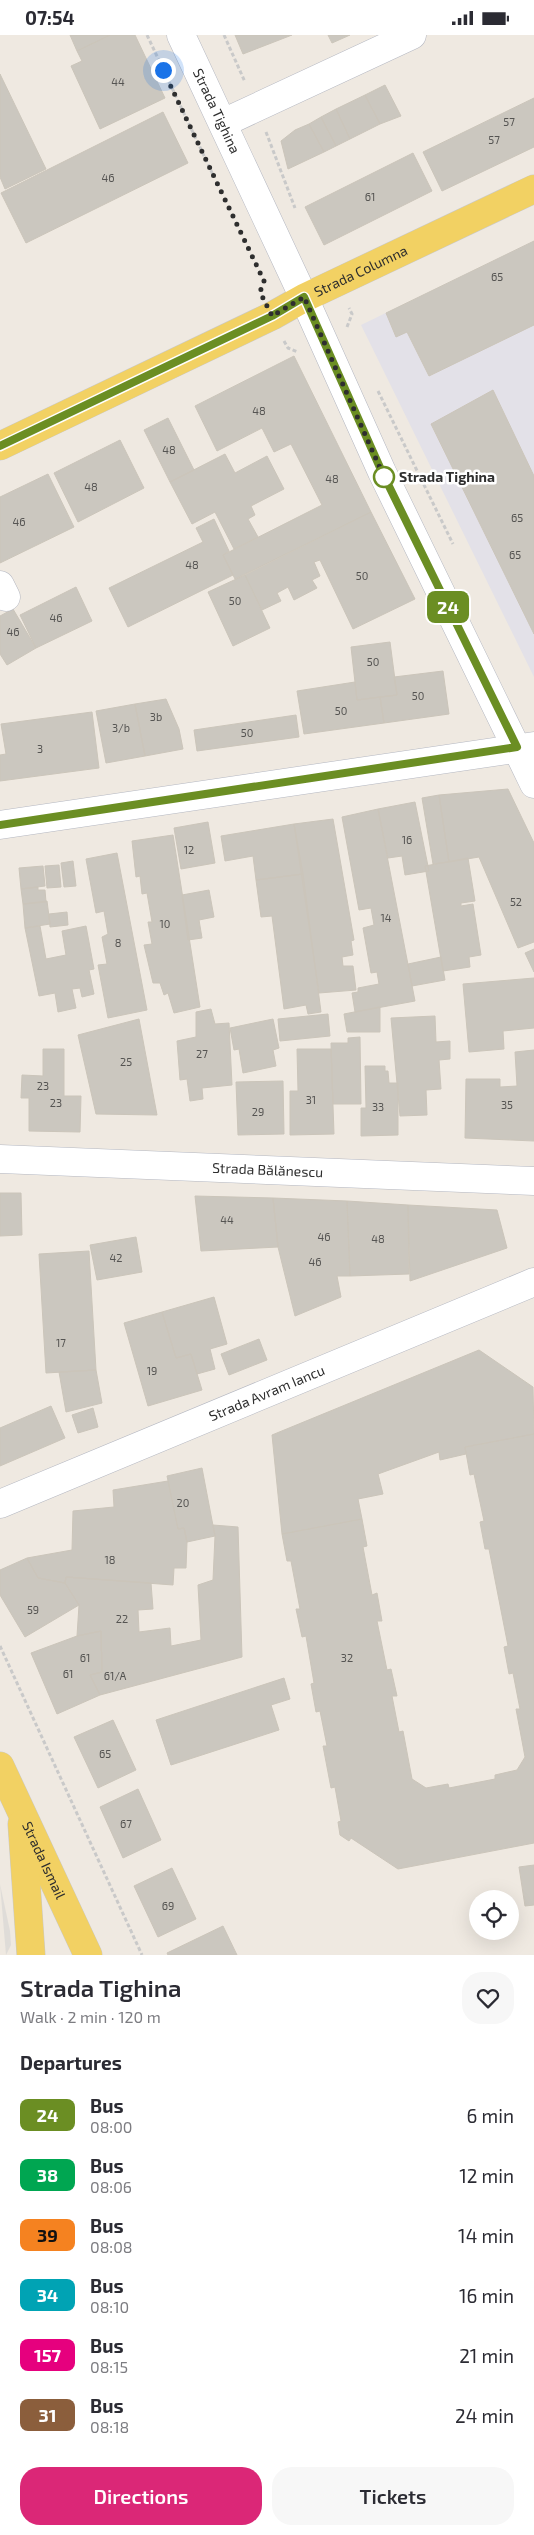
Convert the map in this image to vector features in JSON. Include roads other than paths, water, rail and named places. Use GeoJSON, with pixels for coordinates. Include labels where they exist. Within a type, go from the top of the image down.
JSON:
{"type":"FeatureCollection","features":[{"type":"Feature","properties":{"kind":"main road","name":"Strada Columna"},"geometry":{"type":"LineString","coordinates":[[0,446],[272,316],[304,297],[534,189]]}},
{"type":"Feature","properties":{"kind":"main road","name":"Strada Ismail"},"geometry":{"type":"LineString","coordinates":[[0,1765],[88,1955]]}},
{"type":"Feature","properties":{"kind":"main road"},"geometry":{"type":"LineString","coordinates":[[20,1808],[31,1955]]}},
{"type":"Feature","properties":{"kind":"street","name":"Strada Tighina"},"geometry":{"type":"LineString","coordinates":[[181,35],[304,297],[382,472],[526,747],[534,783]]}},
{"type":"Feature","properties":{"kind":"street"},"geometry":{"type":"LineString","coordinates":[[222,123],[412,35]]}},
{"type":"Feature","properties":{"kind":"street"},"geometry":{"type":"LineString","coordinates":[[0,825],[526,747]]}},
{"type":"Feature","properties":{"kind":"street","name":"Strada Bălănescu"},"geometry":{"type":"LineString","coordinates":[[0,1159],[534,1181]]}},
{"type":"Feature","properties":{"kind":"street","name":"Strada Avram Iancu"},"geometry":{"type":"LineString","coordinates":[[0,1504],[534,1282]]}},
{"type":"Feature","properties":{"kind":"place","name":"Strada Tighina"},"geometry":{"type":"Point","coordinates":[384,477]}}]}
